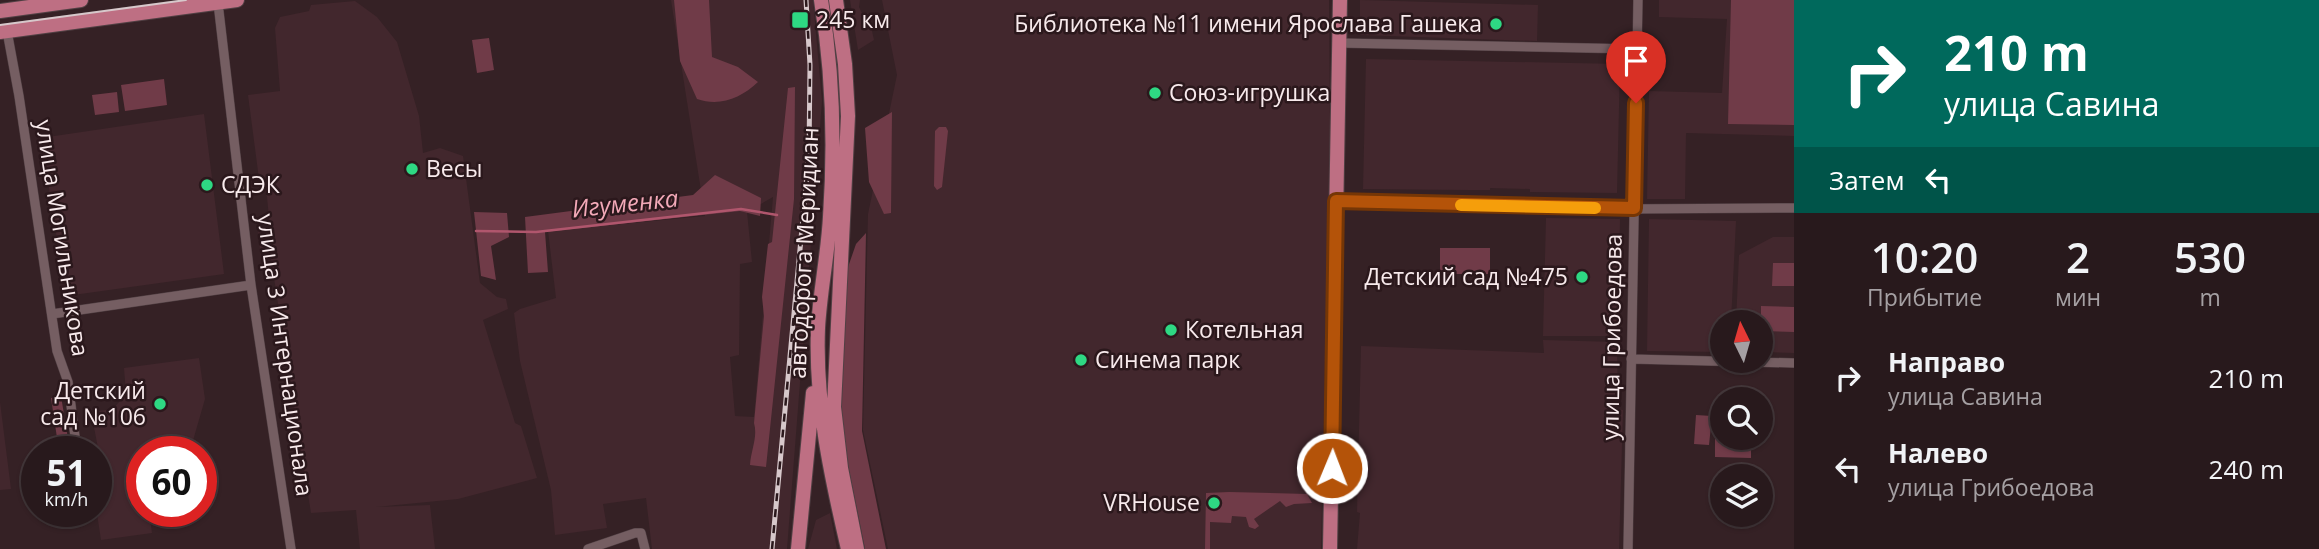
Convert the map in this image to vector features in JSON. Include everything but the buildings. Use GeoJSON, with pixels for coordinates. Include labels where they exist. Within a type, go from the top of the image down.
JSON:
{"type":"FeatureCollection","features":[{"type":"Feature","properties":{"kind":"main road"},"geometry":{"type":"LineString","coordinates":[[81,0],[2,10],[4,31],[237,0]]}},
{"type":"Feature","properties":{"kind":"main road","name":"автодорога Меридиан"},"geometry":{"type":"LineString","coordinates":[[821,0],[830,61],[834,137],[830,219],[818,329],[821,410],[825,445],[848,549]]}},
{"type":"Feature","properties":{"kind":"main road","name":"автодорога Меридиан"},"geometry":{"type":"LineString","coordinates":[[836,0],[845,64],[848,116],[834,407],[841,468],[857,549]]}},
{"type":"Feature","properties":{"kind":"main road"},"geometry":{"type":"LineString","coordinates":[[1330,549],[1340,0]]}},
{"type":"Feature","properties":{"kind":"main road"},"geometry":{"type":"LineString","coordinates":[[798,549],[818,329]]}},
{"type":"Feature","properties":{"kind":"street","name":"улица Грибоедова"},"geometry":{"type":"LineString","coordinates":[[1628,549],[1638,0]]}},
{"type":"Feature","properties":{"kind":"street","name":"улица 3 Интернационала"},"geometry":{"type":"LineString","coordinates":[[218,1],[251,285],[291,549]]}},
{"type":"Feature","properties":{"kind":"street","name":"улица Могильникова"},"geometry":{"type":"LineString","coordinates":[[4,31],[19,96],[57,351],[68,382],[76,436]]}},
{"type":"Feature","properties":{"kind":"street"},"geometry":{"type":"LineString","coordinates":[[1339,43],[1637,49]]}},
{"type":"Feature","properties":{"kind":"street"},"geometry":{"type":"LineString","coordinates":[[1336,201],[1634,208],[1794,208]]}},
{"type":"Feature","properties":{"kind":"street"},"geometry":{"type":"LineString","coordinates":[[52,314],[251,285]]}},
{"type":"Feature","properties":{"kind":"street"},"geometry":{"type":"LineString","coordinates":[[1631,359],[1794,363]]}},
{"type":"Feature","properties":{"kind":"street"},"geometry":{"type":"LineString","coordinates":[[588,549],[641,533],[645,549]]}},
{"type":"Feature","properties":{"kind":"shaded area"},"geometry":{"type":"Polygon","coordinates":[[[671,0],[813,0],[822,101],[787,549],[652,549],[646,498],[603,504],[607,528],[555,535],[551,490],[520,361],[514,313],[556,298],[548,231],[705,216],[671,0]],[[773,197],[747,212],[752,262],[740,264],[739,355],[730,357],[735,416],[754,417],[773,197]]]}},
{"type":"Feature","properties":{"kind":"shaded area"},"geometry":{"type":"Polygon","coordinates":[[[674,0],[709,0],[712,57],[738,67],[758,82],[745,93],[730,100],[714,102],[697,99],[680,61],[674,0]]]}},
{"type":"Feature","properties":{"kind":"shaded area"},"geometry":{"type":"Polygon","coordinates":[[[850,0],[860,0],[862,13],[868,13],[874,40],[858,50],[850,0]]]}},
{"type":"Feature","properties":{"kind":"shaded area"},"geometry":{"type":"Polygon","coordinates":[[[882,0],[1329,0],[1330,126],[1321,549],[888,549],[863,430],[868,214],[897,75],[882,0]]]}},
{"type":"Feature","properties":{"kind":"shaded area"},"geometry":{"type":"Polygon","coordinates":[[[1360,0],[1538,5],[1537,41],[1360,35],[1360,0]]]}},
{"type":"Feature","properties":{"kind":"shaded area"},"geometry":{"type":"Polygon","coordinates":[[[1659,0],[1794,0],[1794,136],[1686,133],[1685,199],[1647,199],[1649,91],[1722,93],[1727,19],[1659,17],[1659,0]]]}},
{"type":"Feature","properties":{"kind":"shaded area"},"geometry":{"type":"Polygon","coordinates":[[[1731,0],[1794,0],[1794,125],[1728,124],[1731,0]]]}},
{"type":"Feature","properties":{"kind":"shaded area"},"geometry":{"type":"Polygon","coordinates":[[[355,1],[377,17],[397,42],[419,116],[423,153],[440,148],[463,156],[480,283],[497,297],[506,299],[508,309],[483,320],[515,423],[521,426],[537,478],[458,499],[376,507],[430,505],[435,549],[360,549],[356,510],[311,513],[271,259],[261,259],[258,230],[270,228],[267,197],[259,179],[248,95],[280,91],[275,28],[280,17],[309,11],[311,5],[355,1]]]}},
{"type":"Feature","properties":{"kind":"shaded area"},"geometry":{"type":"Polygon","coordinates":[[[489,38],[494,70],[477,73],[472,40],[489,38]]]}},
{"type":"Feature","properties":{"kind":"shaded area"},"geometry":{"type":"Polygon","coordinates":[[[1366,59],[1620,64],[1617,193],[1530,192],[1530,189],[1490,188],[1363,189],[1366,59]]]}},
{"type":"Feature","properties":{"kind":"shaded area"},"geometry":{"type":"Polygon","coordinates":[[[164,79],[167,105],[125,111],[121,85],[164,79]]]}},
{"type":"Feature","properties":{"kind":"shaded area"},"geometry":{"type":"Polygon","coordinates":[[[795,87],[794,199],[766,467],[750,465],[755,438],[754,423],[764,316],[762,297],[768,244],[772,242],[788,88],[795,87]]]}},
{"type":"Feature","properties":{"kind":"shaded area"},"geometry":{"type":"Polygon","coordinates":[[[117,92],[119,112],[95,115],[92,95],[117,92]]]}},
{"type":"Feature","properties":{"kind":"shaded area"},"geometry":{"type":"Polygon","coordinates":[[[892,112],[891,213],[884,214],[869,182],[865,128],[892,112]]]}},
{"type":"Feature","properties":{"kind":"shaded area"},"geometry":{"type":"Polygon","coordinates":[[[204,114],[224,274],[66,296],[41,138],[204,114]]]}},
{"type":"Feature","properties":{"kind":"shaded area"},"geometry":{"type":"Polygon","coordinates":[[[939,127],[946,127],[948,131],[942,187],[937,190],[934,186],[935,131],[939,127]]]}},
{"type":"Feature","properties":{"kind":"shaded area"},"geometry":{"type":"Polygon","coordinates":[[[715,175],[761,198],[760,216],[740,211],[545,232],[548,272],[528,273],[525,217],[693,195],[715,175]]]}},
{"type":"Feature","properties":{"kind":"shaded area"},"geometry":{"type":"Polygon","coordinates":[[[474,212],[507,213],[509,237],[491,246],[496,280],[481,276],[474,212]]]}},
{"type":"Feature","properties":{"kind":"shaded area","name":"Детский сад №475"},"geometry":{"type":"Polygon","coordinates":[[[1546,218],[1620,219],[1618,336],[1543,336],[1546,218]]]}},
{"type":"Feature","properties":{"kind":"shaded area"},"geometry":{"type":"Polygon","coordinates":[[[1649,219],[1736,221],[1732,310],[1710,310],[1710,352],[1647,351],[1649,219]]]}},
{"type":"Feature","properties":{"kind":"shaded area"},"geometry":{"type":"Polygon","coordinates":[[[866,233],[862,431],[886,549],[865,549],[845,450],[840,402],[847,270],[856,244],[866,233]]]}},
{"type":"Feature","properties":{"kind":"shaded area"},"geometry":{"type":"Polygon","coordinates":[[[1773,237],[1794,237],[1794,353],[1773,352],[1773,310],[1737,310],[1739,255],[1773,237]]]}},
{"type":"Feature","properties":{"kind":"shaded area"},"geometry":{"type":"Polygon","coordinates":[[[1440,248],[1490,248],[1490,274],[1440,274],[1440,248]]]}},
{"type":"Feature","properties":{"kind":"shaded area"},"geometry":{"type":"Polygon","coordinates":[[[1773,263],[1794,263],[1794,286],[1772,286],[1773,263]]]}},
{"type":"Feature","properties":{"kind":"shaded area"},"geometry":{"type":"Polygon","coordinates":[[[1761,306],[1794,307],[1794,332],[1773,331],[1773,310],[1761,310],[1761,306]]]}},
{"type":"Feature","properties":{"kind":"shaded area"},"geometry":{"type":"Polygon","coordinates":[[[1543,340],[1617,342],[1618,409],[1623,410],[1619,549],[1357,549],[1360,513],[1357,512],[1361,346],[1544,353],[1543,340]]]}},
{"type":"Feature","properties":{"kind":"shaded area","name":"Детский сад №106"},"geometry":{"type":"Polygon","coordinates":[[[199,358],[205,399],[194,436],[126,436],[126,527],[151,527],[152,533],[101,540],[99,527],[112,527],[112,436],[96,436],[91,412],[113,409],[126,394],[124,368],[199,358]]]}},
{"type":"Feature","properties":{"kind":"shaded area"},"geometry":{"type":"Polygon","coordinates":[[[61,396],[68,436],[57,436],[51,398],[61,396]]]}},
{"type":"Feature","properties":{"kind":"shaded area"},"geometry":{"type":"Polygon","coordinates":[[[0,402],[11,489],[0,490],[0,402]]]}},
{"type":"Feature","properties":{"kind":"shaded area"},"geometry":{"type":"Polygon","coordinates":[[[1696,415],[1710,416],[1709,445],[1694,444],[1696,415]]]}},
{"type":"Feature","properties":{"kind":"shaded area"},"geometry":{"type":"Polygon","coordinates":[[[1715,450],[1751,450],[1751,458],[1715,457],[1715,450]]]}},
{"type":"Feature","properties":{"kind":"shaded area"},"geometry":{"type":"Polygon","coordinates":[[[1206,493],[1307,494],[1312,503],[1286,507],[1280,501],[1254,519],[1259,526],[1255,529],[1249,527],[1246,517],[1232,516],[1231,523],[1210,522],[1210,549],[1205,549],[1206,493]]]}},
{"type":"Feature","properties":{"kind":"shaded area"},"geometry":{"type":"Polygon","coordinates":[[[830,513],[837,549],[808,549],[816,520],[830,513]]]}},
{"type":"Feature","properties":{"kind":"waterway","name":"Игуменка"},"geometry":{"type":"LineString","coordinates":[[476,231],[536,232],[741,209],[777,215]]}},
{"type":"Feature","properties":{"kind":"tram line"},"geometry":{"type":"LineString","coordinates":[[0,25],[186,0]]}},
{"type":"Feature","properties":{"kind":"railway"},"geometry":{"type":"LineString","coordinates":[[772,549],[809,153],[810,65],[806,0]]}},
{"type":"Feature","properties":{"kind":"slow traffic"},"geometry":{"type":"LineString","coordinates":[[1461,205],[1595,208]]}},
{"type":"Feature","properties":{"kind":"place","name":"245 км"},"geometry":{"type":"Point","coordinates":[800,20]}},
{"type":"Feature","properties":{"kind":"place","name":"Библиотека №11 имени Ярослава Гашека"},"geometry":{"type":"Point","coordinates":[1496,24]}},
{"type":"Feature","properties":{"kind":"place","name":"Союз-игрушка"},"geometry":{"type":"Point","coordinates":[1155,93]}},
{"type":"Feature","properties":{"kind":"place","name":"Весы"},"geometry":{"type":"Point","coordinates":[412,169]}},
{"type":"Feature","properties":{"kind":"place","name":"СДЭК"},"geometry":{"type":"Point","coordinates":[207,185]}},
{"type":"Feature","properties":{"kind":"place","name":"Детский сад №475"},"geometry":{"type":"Point","coordinates":[1582,277]}},
{"type":"Feature","properties":{"kind":"place","name":"Котельная"},"geometry":{"type":"Point","coordinates":[1171,330]}},
{"type":"Feature","properties":{"kind":"place","name":"Синема парк"},"geometry":{"type":"Point","coordinates":[1081,360]}},
{"type":"Feature","properties":{"kind":"place","name":"Детский сад №106"},"geometry":{"type":"Point","coordinates":[160,404]}},
{"type":"Feature","properties":{"kind":"place","name":"VRHouse"},"geometry":{"type":"Point","coordinates":[1214,503]}},
{"type":"Feature","properties":{"kind":"route"},"geometry":{"type":"LineString","coordinates":[[1332,468],[1336,201],[1634,208],[1636,103]]}}]}
